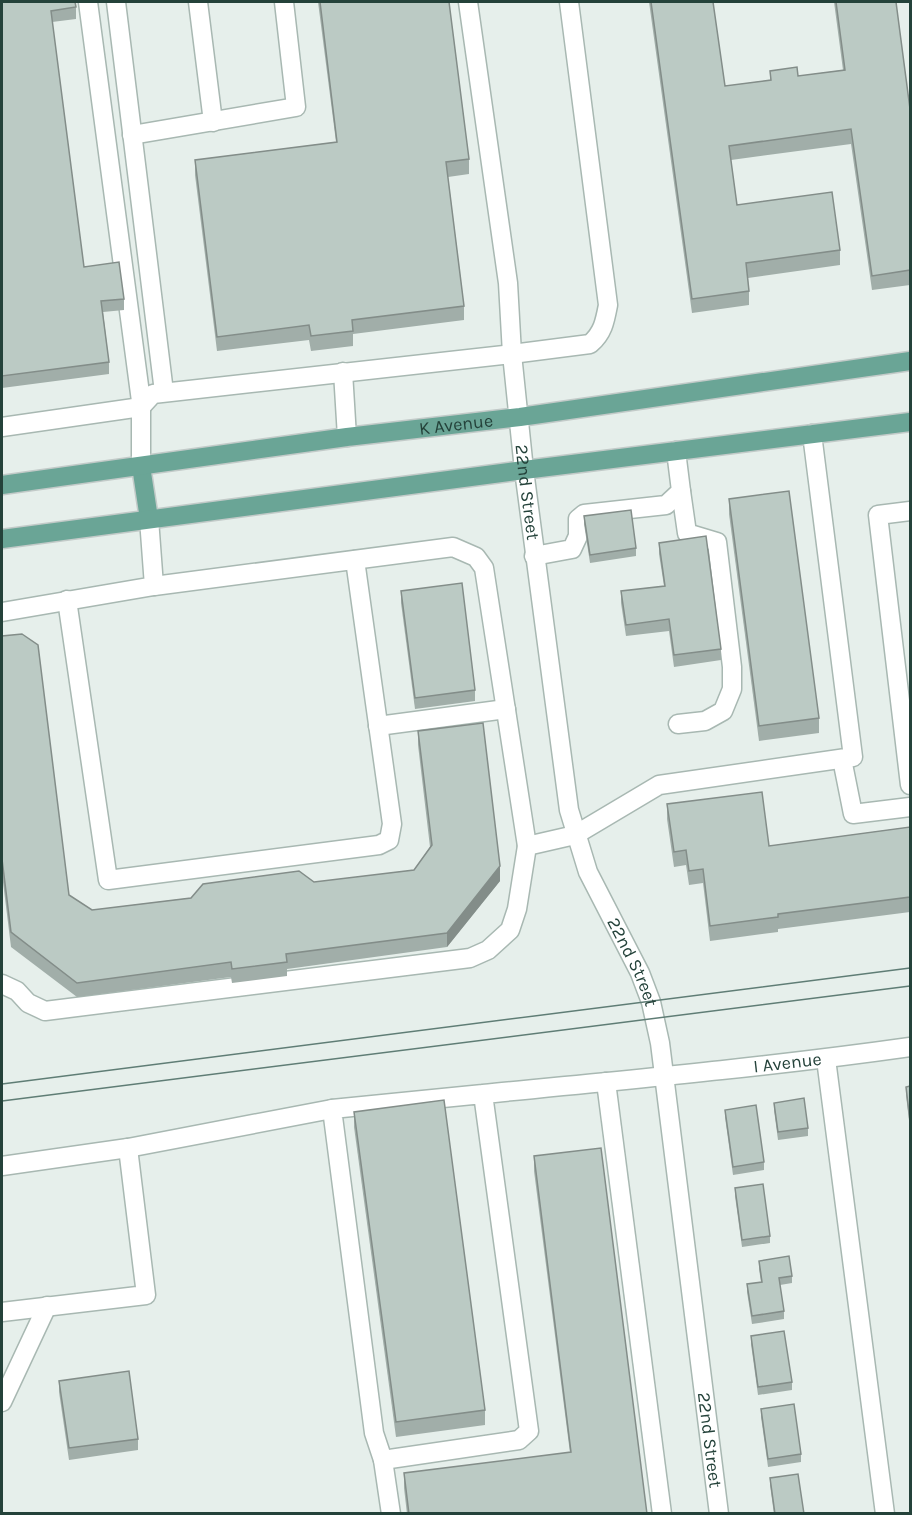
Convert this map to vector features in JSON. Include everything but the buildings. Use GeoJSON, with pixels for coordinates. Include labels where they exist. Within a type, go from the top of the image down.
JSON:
{"type":"FeatureCollection","features":[{"type":"Feature","properties":{"kind":"main road","name":"K Avenue"},"geometry":{"type":"LineString","coordinates":[[2,485],[347,437],[520,417],[910,361]]}},
{"type":"Feature","properties":{"kind":"main road"},"geometry":{"type":"LineString","coordinates":[[2,539],[910,422]]}},
{"type":"Feature","properties":{"kind":"main road"},"geometry":{"type":"LineString","coordinates":[[141,466],[149,519]]}},
{"type":"Feature","properties":{"kind":"street"},"geometry":{"type":"LineString","coordinates":[[88,2],[141,407],[141,466]]}},
{"type":"Feature","properties":{"kind":"street"},"geometry":{"type":"LineString","coordinates":[[116,2],[164,393]]}},
{"type":"Feature","properties":{"kind":"street"},"geometry":{"type":"LineString","coordinates":[[198,2],[213,122]]}},
{"type":"Feature","properties":{"kind":"street"},"geometry":{"type":"LineString","coordinates":[[132,135],[296,107],[284,2]]}},
{"type":"Feature","properties":{"kind":"street","name":"22nd Street"},"geometry":{"type":"LineString","coordinates":[[468,2],[508,283],[512,354],[524,470],[569,810],[588,872],[640,973],[651,1002],[660,1042],[719,1514]]}},
{"type":"Feature","properties":{"kind":"street"},"geometry":{"type":"LineString","coordinates":[[2,427],[141,407],[153,394],[590,344],[600,335],[606,321],[608,305],[569,2]]}},
{"type":"Feature","properties":{"kind":"street"},"geometry":{"type":"LineString","coordinates":[[343,372],[347,437]]}},
{"type":"Feature","properties":{"kind":"street"},"geometry":{"type":"LineString","coordinates":[[527,846],[575,835],[659,785],[853,757],[812,434]]}},
{"type":"Feature","properties":{"kind":"street"},"geometry":{"type":"LineString","coordinates":[[676,451],[687,533],[717,542],[732,678],[732,689],[723,711],[705,721],[678,724]]}},
{"type":"Feature","properties":{"kind":"street"},"geometry":{"type":"LineString","coordinates":[[534,556],[572,549],[578,536],[578,519],[584,514],[666,505],[681,491]]}},
{"type":"Feature","properties":{"kind":"street"},"geometry":{"type":"LineString","coordinates":[[910,511],[878,515],[910,785]]}},
{"type":"Feature","properties":{"kind":"street"},"geometry":{"type":"LineString","coordinates":[[149,519],[154,586]]}},
{"type":"Feature","properties":{"kind":"street"},"geometry":{"type":"LineString","coordinates":[[2,612],[154,586],[453,546],[476,557],[484,568],[527,846],[518,909],[510,930],[488,950],[470,958],[45,1011],[28,1003],[17,991],[2,984]]}},
{"type":"Feature","properties":{"kind":"street"},"geometry":{"type":"LineString","coordinates":[[67,600],[108,880],[379,845],[389,840],[392,824],[355,560]]}},
{"type":"Feature","properties":{"kind":"street"},"geometry":{"type":"LineString","coordinates":[[378,726],[506,709]]}},
{"type":"Feature","properties":{"kind":"street"},"geometry":{"type":"LineString","coordinates":[[842,759],[852,814],[910,807]]}},
{"type":"Feature","properties":{"kind":"street","name":"I Avenue"},"geometry":{"type":"LineString","coordinates":[[2,1166],[128,1148],[332,1109],[664,1077],[910,1047]]}},
{"type":"Feature","properties":{"kind":"street"},"geometry":{"type":"LineString","coordinates":[[826,1059],[885,1514]]}},
{"type":"Feature","properties":{"kind":"street"},"geometry":{"type":"LineString","coordinates":[[606,1082],[662,1514]]}},
{"type":"Feature","properties":{"kind":"street"},"geometry":{"type":"LineString","coordinates":[[383,1460],[519,1440],[529,1431],[483,1094]]}},
{"type":"Feature","properties":{"kind":"street"},"geometry":{"type":"LineString","coordinates":[[332,1109],[374,1433],[383,1460],[391,1514]]}},
{"type":"Feature","properties":{"kind":"street"},"geometry":{"type":"LineString","coordinates":[[2,1312],[146,1295],[128,1148]]}},
{"type":"Feature","properties":{"kind":"street"},"geometry":{"type":"LineString","coordinates":[[2,1402],[47,1306]]}},
{"type":"Feature","properties":{"kind":"tram line"},"geometry":{"type":"LineString","coordinates":[[2,1084],[910,968]]}},
{"type":"Feature","properties":{"kind":"tram line"},"geometry":{"type":"LineString","coordinates":[[2,1101],[910,986]]}}]}
